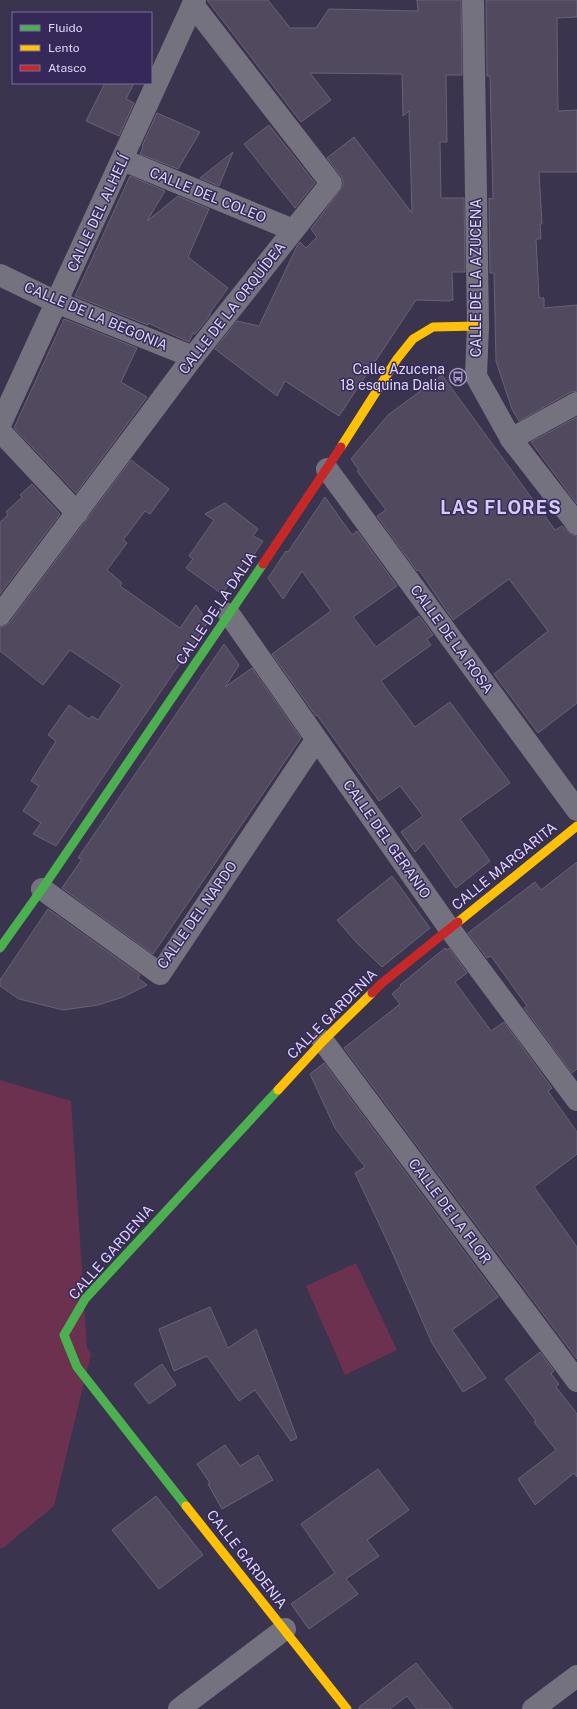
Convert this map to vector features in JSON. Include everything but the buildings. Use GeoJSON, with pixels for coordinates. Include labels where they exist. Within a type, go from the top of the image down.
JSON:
{"type":"FeatureCollection","features":[{"type":"Feature","properties":{"kind":"street","name":"CALLE DE LA AZUCENA"},"geometry":{"type":"LineString","coordinates":[[473,0],[478,326],[476,376],[511,439],[577,524]]}},
{"type":"Feature","properties":{"kind":"street","name":"CALLE DEL ALHELÍ"},"geometry":{"type":"LineString","coordinates":[[0,425],[123,160],[194,2]]}},
{"type":"Feature","properties":{"kind":"street","name":"CALLE DE LA ORQUÍDEA"},"geometry":{"type":"LineString","coordinates":[[0,615],[193,357],[331,183],[194,2]]}},
{"type":"Feature","properties":{"kind":"street","name":"CALLE DEL COLEO"},"geometry":{"type":"LineString","coordinates":[[123,160],[293,230]]}},
{"type":"Feature","properties":{"kind":"street","name":"CALLE DE LA BEGONIA"},"geometry":{"type":"LineString","coordinates":[[0,275],[56,302],[193,357]]}},
{"type":"Feature","properties":{"kind":"street","name":"CALLE DE LA DALIA"},"geometry":{"type":"LineString","coordinates":[[0,948],[42,889],[327,469],[396,359],[413,339],[434,327],[478,326]]}},
{"type":"Feature","properties":{"kind":"street"},"geometry":{"type":"LineString","coordinates":[[511,439],[577,403]]}},
{"type":"Feature","properties":{"kind":"street"},"geometry":{"type":"LineString","coordinates":[[0,431],[77,513]]}},
{"type":"Feature","properties":{"kind":"street","name":"CALLE DE LA ROSA"},"geometry":{"type":"LineString","coordinates":[[327,469],[577,810]]}},
{"type":"Feature","properties":{"kind":"street","name":"CALLE DEL GERANIO"},"geometry":{"type":"LineString","coordinates":[[229,614],[449,928],[577,1100]]}},
{"type":"Feature","properties":{"kind":"street","name":"CALLE DEL NARDO"},"geometry":{"type":"LineString","coordinates":[[42,889],[160,974],[316,740]]}},
{"type":"Feature","properties":{"kind":"street","name":"CALLE MARGARITA"},"geometry":{"type":"LineString","coordinates":[[449,928],[577,826]]}},
{"type":"Feature","properties":{"kind":"street","name":"CALLE GARDENIA"},"geometry":{"type":"LineString","coordinates":[[347,1709],[77,1367],[64,1336],[85,1299],[323,1041],[382,983],[449,928]]}},
{"type":"Feature","properties":{"kind":"street","name":"CALLE DE LA FLOR"},"geometry":{"type":"LineString","coordinates":[[323,1041],[577,1381]]}},
{"type":"Feature","properties":{"kind":"street"},"geometry":{"type":"LineString","coordinates":[[179,1709],[284,1629]]}},
{"type":"Feature","properties":{"kind":"street"},"geometry":{"type":"LineString","coordinates":[[533,1709],[577,1676]]}},
{"type":"Feature","properties":{"kind":"shaded area"},"geometry":{"type":"Polygon","coordinates":[[[0,1080],[71,1101],[87,1348],[91,1354],[54,1506],[3,1548],[0,1548],[0,1080]]]}},
{"type":"Feature","properties":{"kind":"shaded area"},"geometry":{"type":"Polygon","coordinates":[[[356,1263],[397,1350],[345,1375],[306,1286],[356,1263]]]}},
{"type":"Feature","properties":{"kind":"traffic: fast"},"geometry":{"type":"LineString","coordinates":[[0,948],[42,889],[263,564]]}},
{"type":"Feature","properties":{"kind":"traffic: fast"},"geometry":{"type":"LineString","coordinates":[[186,1506],[77,1367],[64,1335],[85,1299],[278,1090]]}},
{"type":"Feature","properties":{"kind":"traffic: slow"},"geometry":{"type":"LineString","coordinates":[[341,447],[397,359],[413,339],[433,327],[478,326]]}},
{"type":"Feature","properties":{"kind":"traffic: slow"},"geometry":{"type":"LineString","coordinates":[[458,922],[577,826]]}},
{"type":"Feature","properties":{"kind":"traffic: slow"},"geometry":{"type":"LineString","coordinates":[[278,1090],[323,1041],[372,993]]}},
{"type":"Feature","properties":{"kind":"traffic: slow"},"geometry":{"type":"LineString","coordinates":[[186,1506],[347,1709]]}},
{"type":"Feature","properties":{"kind":"traffic: jam"},"geometry":{"type":"LineString","coordinates":[[263,564],[341,447]]}},
{"type":"Feature","properties":{"kind":"traffic: jam"},"geometry":{"type":"LineString","coordinates":[[372,993],[382,983],[458,922]]}},
{"type":"Feature","properties":{"kind":"place","name":"Calle Azucena 18 esquina Dalia"},"geometry":{"type":"Point","coordinates":[458,377]}},
{"type":"Feature","properties":{"kind":"district","name":"LAS FLORES"},"geometry":{"type":"Point","coordinates":[501,508]}}]}
